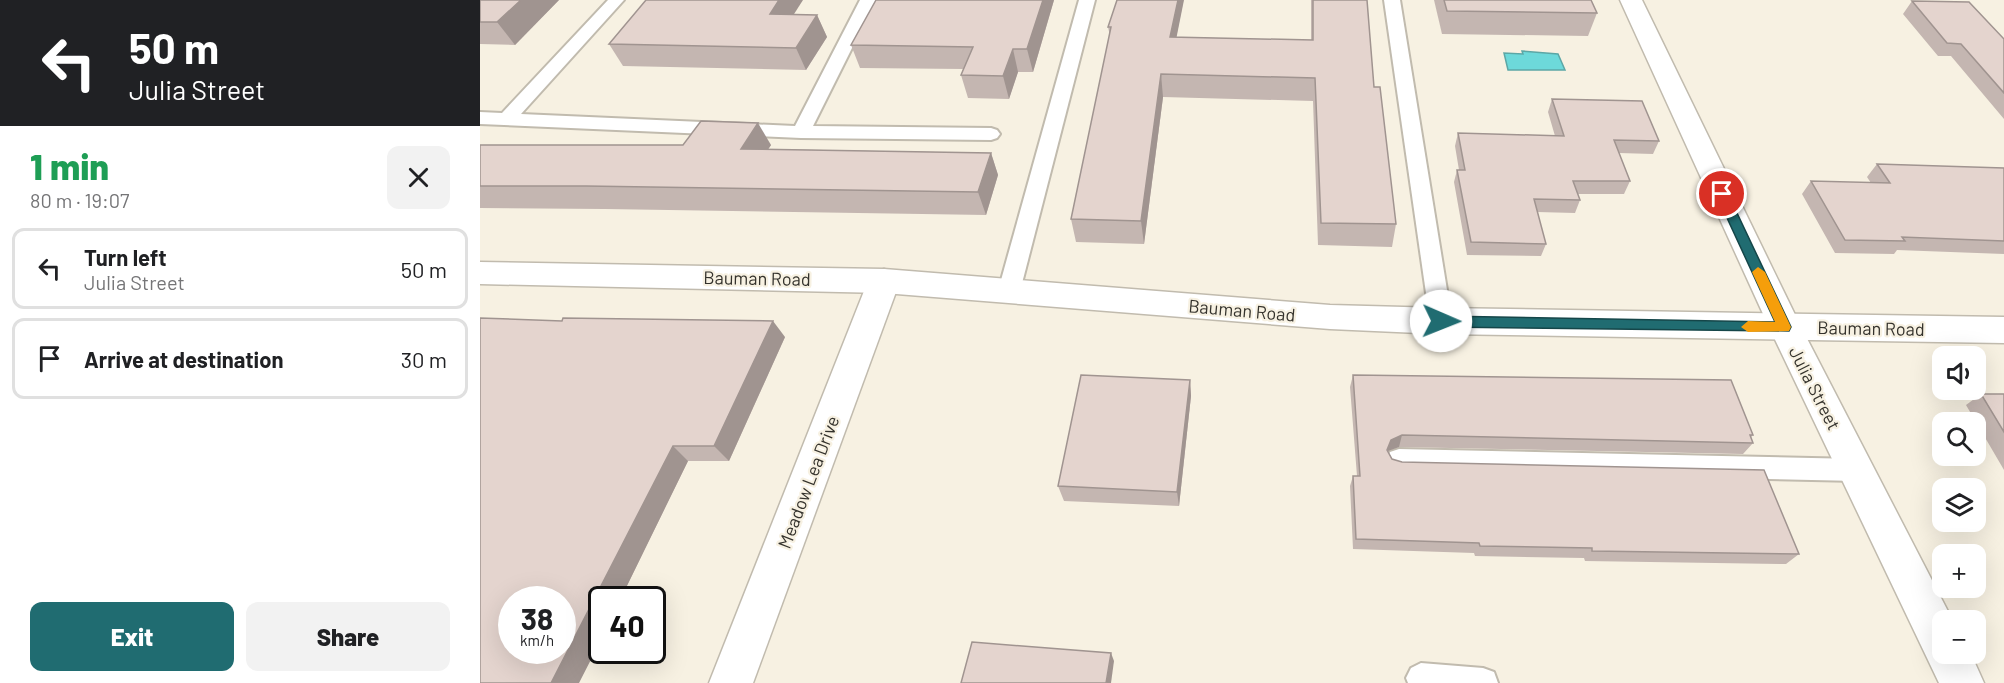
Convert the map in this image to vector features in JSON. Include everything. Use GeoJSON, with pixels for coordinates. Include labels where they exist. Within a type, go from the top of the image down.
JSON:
{"type":"FeatureCollection","features":[{"type":"Feature","properties":{"kind":"street","name":"Julia Street"},"geometry":{"type":"LineString","coordinates":[[1631,0],[1785,327],[1932,623]]}},
{"type":"Feature","properties":{"kind":"street","name":"Bauman Road"},"geometry":{"type":"LineString","coordinates":[[480,273],[884,281],[1330,318],[2004,330]]}},
{"type":"Feature","properties":{"kind":"street","name":"Meadow Lea Drive"},"geometry":{"type":"LineString","coordinates":[[731,683],[884,281]]}},
{"type":"Feature","properties":{"kind":"street"},"geometry":{"type":"LineString","coordinates":[[1953,664],[1962,683]]}},
{"type":"Feature","properties":{"kind":"lane"},"geometry":{"type":"LineString","coordinates":[[507,119],[616,0]]}},
{"type":"Feature","properties":{"kind":"lane"},"geometry":{"type":"LineString","coordinates":[[801,132],[868,0]]}},
{"type":"Feature","properties":{"kind":"lane"},"geometry":{"type":"LineString","coordinates":[[1009,291],[1087,0]]}},
{"type":"Feature","properties":{"kind":"lane"},"geometry":{"type":"LineString","coordinates":[[1392,0],[1441,321]]}},
{"type":"Feature","properties":{"kind":"lane"},"geometry":{"type":"LineString","coordinates":[[480,118],[801,132],[991,134]]}},
{"type":"Feature","properties":{"kind":"lane"},"geometry":{"type":"LineString","coordinates":[[1399,460],[1857,470]]}},
{"type":"Feature","properties":{"kind":"lane"},"geometry":{"type":"LineString","coordinates":[[1421,678],[1483,683]]}},
{"type":"Feature","properties":{"kind":"water"},"geometry":{"type":"Polygon","coordinates":[[[1522,51],[1558,54],[1565,70],[1508,70],[1504,53],[1523,54],[1522,51]]]}},
{"type":"Feature","properties":{"kind":"building"},"geometry":{"type":"Polygon","coordinates":[[[480,0],[521,0],[497,22],[480,22],[480,0]]]}},
{"type":"Feature","properties":{"kind":"building"},"geometry":{"type":"Polygon","coordinates":[[[646,0],[779,0],[770,14],[817,15],[796,48],[609,44],[646,0]]]}},
{"type":"Feature","properties":{"kind":"building"},"geometry":{"type":"Polygon","coordinates":[[[876,0],[1043,0],[1027,49],[1013,49],[1003,76],[961,75],[973,47],[851,45],[876,0]]]}},
{"type":"Feature","properties":{"kind":"building"},"geometry":{"type":"Polygon","coordinates":[[[1117,0],[1178,0],[1170,37],[1313,40],[1313,0],[1367,0],[1374,87],[1380,87],[1396,224],[1321,223],[1315,78],[1161,74],[1141,221],[1071,219],[1111,27],[1108,27],[1117,0]]]}},
{"type":"Feature","properties":{"kind":"building"},"geometry":{"type":"Polygon","coordinates":[[[1444,0],[1591,0],[1597,13],[1447,11],[1444,0]]]}},
{"type":"Feature","properties":{"kind":"building"},"geometry":{"type":"Polygon","coordinates":[[[1912,1],[1969,2],[2004,39],[2004,93],[1961,44],[1947,43],[1912,1]]]}},
{"type":"Feature","properties":{"kind":"building"},"geometry":{"type":"Polygon","coordinates":[[[1552,99],[1642,101],[1659,141],[1614,140],[1630,181],[1573,181],[1580,200],[1534,199],[1546,244],[1471,242],[1457,170],[1465,170],[1458,133],[1564,136],[1552,99]]]}},
{"type":"Feature","properties":{"kind":"building"},"geometry":{"type":"Polygon","coordinates":[[[701,121],[758,123],[741,149],[991,153],[978,192],[480,186],[480,145],[683,145],[701,121]]]}},
{"type":"Feature","properties":{"kind":"building"},"geometry":{"type":"Polygon","coordinates":[[[1877,164],[2004,168],[2004,241],[1902,237],[1905,241],[1845,240],[1811,181],[1890,183],[1877,164]]]}},
{"type":"Feature","properties":{"kind":"building"},"geometry":{"type":"Polygon","coordinates":[[[480,318],[562,321],[563,318],[773,321],[714,446],[673,446],[601,586],[588,586],[588,611],[576,634],[576,586],[498,586],[498,664],[561,664],[551,683],[480,683],[480,318]]]}},
{"type":"Feature","properties":{"kind":"building"},"geometry":{"type":"Polygon","coordinates":[[[1081,375],[1190,380],[1177,492],[1058,486],[1081,375]]]}},
{"type":"Feature","properties":{"kind":"building"},"geometry":{"type":"Polygon","coordinates":[[[1353,375],[1731,380],[1753,435],[1750,435],[1753,443],[1402,435],[1391,440],[1387,450],[1392,459],[1402,462],[1764,470],[1799,554],[1592,551],[1592,548],[1480,546],[1479,543],[1356,539],[1353,476],[1360,476],[1353,375]]]}},
{"type":"Feature","properties":{"kind":"building"},"geometry":{"type":"Polygon","coordinates":[[[1986,394],[2004,394],[2004,432],[1985,400],[1986,394]]]}},
{"type":"Feature","properties":{"kind":"building"},"geometry":{"type":"Polygon","coordinates":[[[972,642],[1111,653],[1106,683],[961,683],[972,642]]]}},
{"type":"Feature","properties":{"kind":"slow traffic"},"geometry":{"type":"LineString","coordinates":[[1748,327],[1785,327],[1758,272]]}},
{"type":"Feature","properties":{"kind":"route"},"geometry":{"type":"LineString","coordinates":[[1441,321],[1785,327],[1722,194]]}}]}
